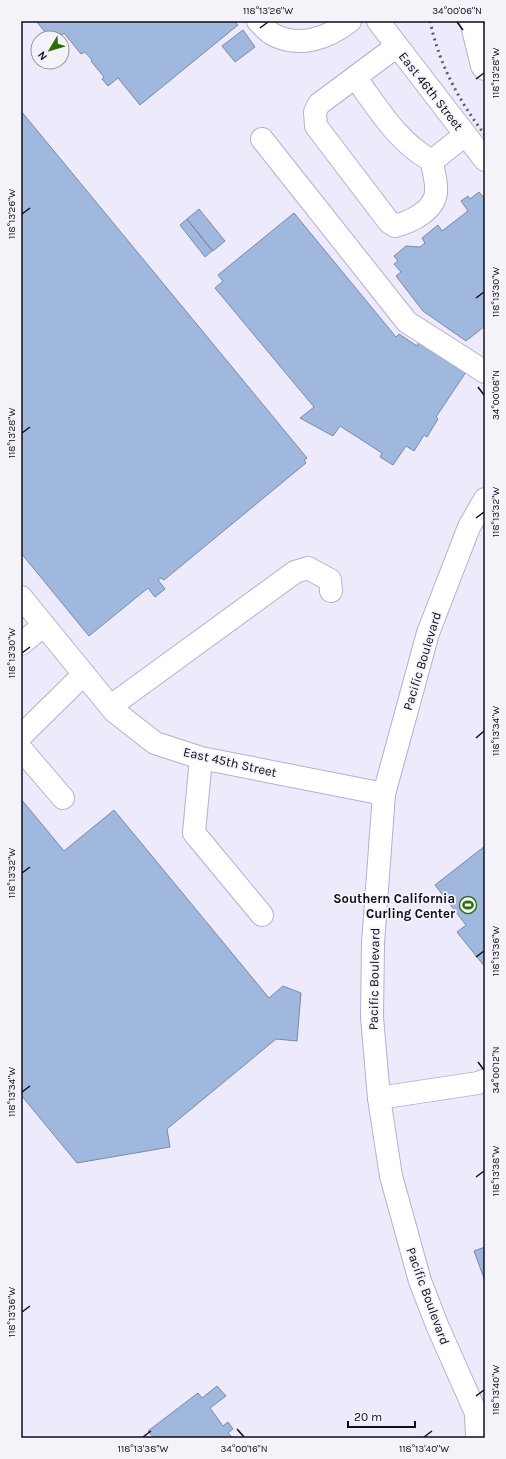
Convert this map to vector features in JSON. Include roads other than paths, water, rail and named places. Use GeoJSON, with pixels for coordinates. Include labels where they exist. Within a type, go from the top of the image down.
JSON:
{"type":"FeatureCollection","features":[{"type":"Feature","properties":{"kind":"main road"},"geometry":{"type":"LineString","coordinates":[[258,21],[271,34],[289,40],[307,41],[329,36],[350,21]]}},
{"type":"Feature","properties":{"kind":"main road","name":"East 46th Street"},"geometry":{"type":"LineString","coordinates":[[378,21],[485,160]]}},
{"type":"Feature","properties":{"kind":"main road"},"geometry":{"type":"LineString","coordinates":[[471,21],[482,66],[485,69]]}},
{"type":"Feature","properties":{"kind":"main road"},"geometry":{"type":"LineString","coordinates":[[397,46],[319,104],[315,112],[316,126],[389,222],[395,226],[407,223],[418,217],[432,203],[436,191],[432,161]]}},
{"type":"Feature","properties":{"kind":"main road"},"geometry":{"type":"LineString","coordinates":[[355,77],[399,136],[419,154],[432,161]]}},
{"type":"Feature","properties":{"kind":"main road"},"geometry":{"type":"LineString","coordinates":[[432,161],[465,135]]}},
{"type":"Feature","properties":{"kind":"main road"},"geometry":{"type":"LineString","coordinates":[[262,139],[407,322],[485,372]]}},
{"type":"Feature","properties":{"kind":"main road","name":"Pacific Boulevard"},"geometry":{"type":"LineString","coordinates":[[477,1438],[480,1416],[437,1325],[420,1281],[391,1176],[379,1098],[372,1009],[373,943],[384,794],[428,633],[469,526],[485,499]]}},
{"type":"Feature","properties":{"kind":"main road"},"geometry":{"type":"LineString","coordinates":[[111,706],[295,572],[308,568],[320,573],[330,580],[331,591]]}},
{"type":"Feature","properties":{"kind":"main road","name":"East 45th Street"},"geometry":{"type":"LineString","coordinates":[[21,597],[111,706],[155,743],[201,758],[384,794]]}},
{"type":"Feature","properties":{"kind":"main road"},"geometry":{"type":"LineString","coordinates":[[21,644],[44,625]]}},
{"type":"Feature","properties":{"kind":"main road"},"geometry":{"type":"LineString","coordinates":[[21,736],[84,674]]}},
{"type":"Feature","properties":{"kind":"main road"},"geometry":{"type":"LineString","coordinates":[[21,749],[63,798]]}},
{"type":"Feature","properties":{"kind":"main road"},"geometry":{"type":"LineString","coordinates":[[201,758],[194,833],[262,915]]}},
{"type":"Feature","properties":{"kind":"main road"},"geometry":{"type":"LineString","coordinates":[[379,1098],[478,1083],[485,1080]]}},
{"type":"Feature","properties":{"kind":"railway"},"geometry":{"type":"LineString","coordinates":[[430,21],[439,52],[451,81],[467,109],[485,135]]}},
{"type":"Feature","properties":{"kind":"place","name":"Southern California Curling Center"},"geometry":{"type":"Point","coordinates":[468,905]}}]}
